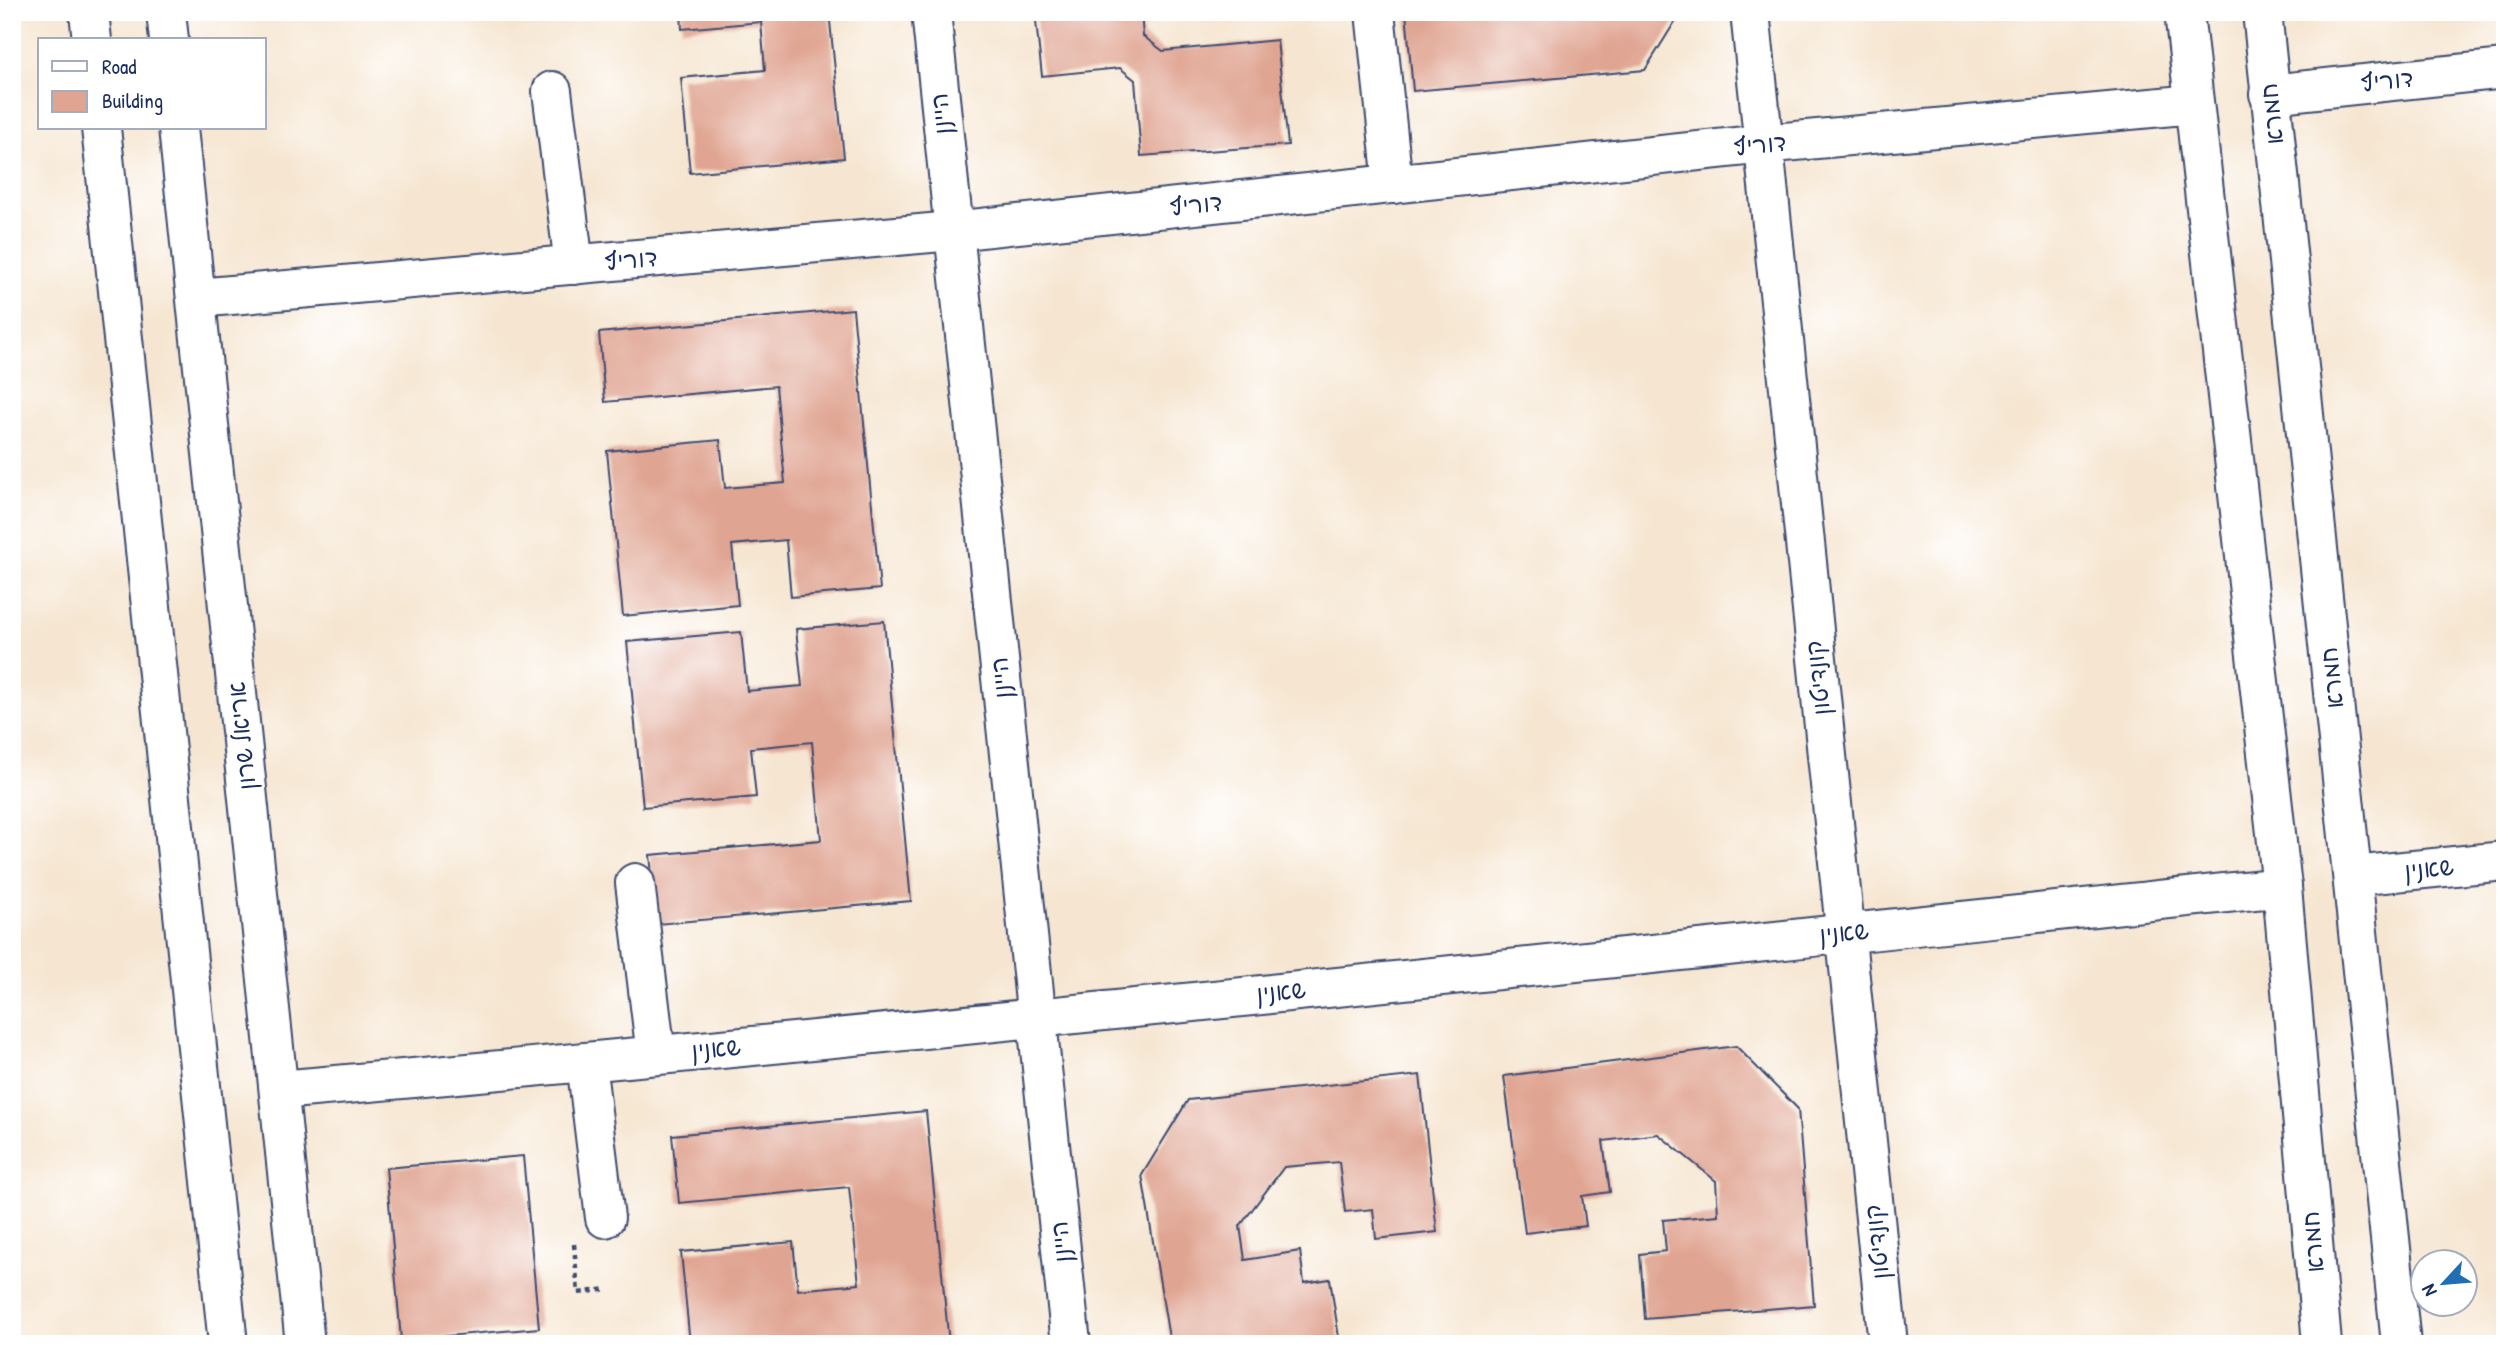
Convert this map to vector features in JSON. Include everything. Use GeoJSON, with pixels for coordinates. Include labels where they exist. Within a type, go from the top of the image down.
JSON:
{"type":"FeatureCollection","features":[{"type":"Feature","properties":{"kind":"street"},"geometry":{"type":"LineString","coordinates":[[89,12],[92,38]]}},
{"type":"Feature","properties":{"kind":"street"},"geometry":{"type":"LineString","coordinates":[[166,12],[169,38]]}},
{"type":"Feature","properties":{"kind":"street","name":"היינן"},"geometry":{"type":"LineString","coordinates":[[931,12],[1071,1344]]}},
{"type":"Feature","properties":{"kind":"street"},"geometry":{"type":"LineString","coordinates":[[1375,12],[1393,184]]}},
{"type":"Feature","properties":{"kind":"street","name":"קונדיטון"},"geometry":{"type":"LineString","coordinates":[[1750,12],[1888,1344]]}},
{"type":"Feature","properties":{"kind":"street","name":"חמרא"},"geometry":{"type":"LineString","coordinates":[[2184,12],[2282,887],[2322,1344]]}},
{"type":"Feature","properties":{"kind":"street","name":"חמרא"},"geometry":{"type":"LineString","coordinates":[[2262,12],[2401,1344]]}},
{"type":"Feature","properties":{"kind":"street","name":"דוריף"},"geometry":{"type":"LineString","coordinates":[[2269,94],[2505,69]]}},
{"type":"Feature","properties":{"kind":"street"},"geometry":{"type":"LineString","coordinates":[[552,91],[574,265]]}},
{"type":"Feature","properties":{"kind":"street","name":"דוריף"},"geometry":{"type":"LineString","coordinates":[[197,298],[953,231],[1763,144],[2194,104]]}},
{"type":"Feature","properties":{"kind":"street"},"geometry":{"type":"LineString","coordinates":[[101,130],[228,1344]]}},
{"type":"Feature","properties":{"kind":"street","name":"אריאל שרון"},"geometry":{"type":"LineString","coordinates":[[178,130],[305,1344]]}},
{"type":"Feature","properties":{"kind":"street","name":"שאנין"},"geometry":{"type":"LineString","coordinates":[[2353,876],[2505,861]]}},
{"type":"Feature","properties":{"kind":"street"},"geometry":{"type":"LineString","coordinates":[[635,883],[656,1055]]}},
{"type":"Feature","properties":{"kind":"street","name":"שאנין"},"geometry":{"type":"LineString","coordinates":[[279,1090],[1038,1017],[2282,887]]}},
{"type":"Feature","properties":{"kind":"street"},"geometry":{"type":"LineString","coordinates":[[586,1062],[605,1218]]}},
{"type":"Feature","properties":{"kind":"path"},"geometry":{"type":"LineString","coordinates":[[578,1293],[608,1289]]}},
{"type":"Feature","properties":{"kind":"building"},"geometry":{"type":"Polygon","coordinates":[[[681,12],[829,12],[844,158],[690,173],[681,78],[765,70],[761,22],[682,29],[681,12]]]}},
{"type":"Feature","properties":{"kind":"building"},"geometry":{"type":"Polygon","coordinates":[[[1035,12],[1141,12],[1143,36],[1163,51],[1277,40],[1288,145],[1141,156],[1135,80],[1120,68],[1042,76],[1035,12]]]}},
{"type":"Feature","properties":{"kind":"building"},"geometry":{"type":"Polygon","coordinates":[[[1406,12],[1681,12],[1645,70],[1413,91],[1406,12]]]}},
{"type":"Feature","properties":{"kind":"building"},"geometry":{"type":"Polygon","coordinates":[[[853,309],[880,589],[791,597],[786,540],[732,545],[738,605],[623,616],[607,451],[720,440],[725,488],[785,483],[776,386],[605,402],[599,333],[853,309]]]}},
{"type":"Feature","properties":{"kind":"building"},"geometry":{"type":"Polygon","coordinates":[[[884,621],[911,901],[657,924],[650,855],[821,840],[812,742],[751,748],[756,797],[643,807],[627,642],[741,632],[747,691],[802,686],[796,629],[884,621]]]}},
{"type":"Feature","properties":{"kind":"building"},"geometry":{"type":"Polygon","coordinates":[[[1736,1046],[1798,1109],[1814,1305],[1645,1319],[1640,1254],[1666,1251],[1663,1220],[1718,1215],[1716,1181],[1658,1134],[1603,1141],[1610,1192],[1582,1196],[1586,1226],[1525,1233],[1504,1076],[1736,1046]]]}},
{"type":"Feature","properties":{"kind":"building"},"geometry":{"type":"Polygon","coordinates":[[[1420,1075],[1437,1232],[1376,1239],[1373,1209],[1345,1212],[1339,1162],[1284,1167],[1240,1226],[1245,1260],[1300,1251],[1304,1283],[1330,1279],[1340,1344],[1170,1344],[1142,1175],[1188,1100],[1420,1075]]]}},
{"type":"Feature","properties":{"kind":"building"},"geometry":{"type":"Polygon","coordinates":[[[926,1111],[949,1344],[690,1344],[681,1252],[793,1242],[798,1290],[859,1284],[849,1187],[679,1203],[672,1135],[926,1111]]]}},
{"type":"Feature","properties":{"kind":"building"},"geometry":{"type":"Polygon","coordinates":[[[523,1156],[539,1328],[401,1340],[386,1168],[523,1156]]]}}]}
